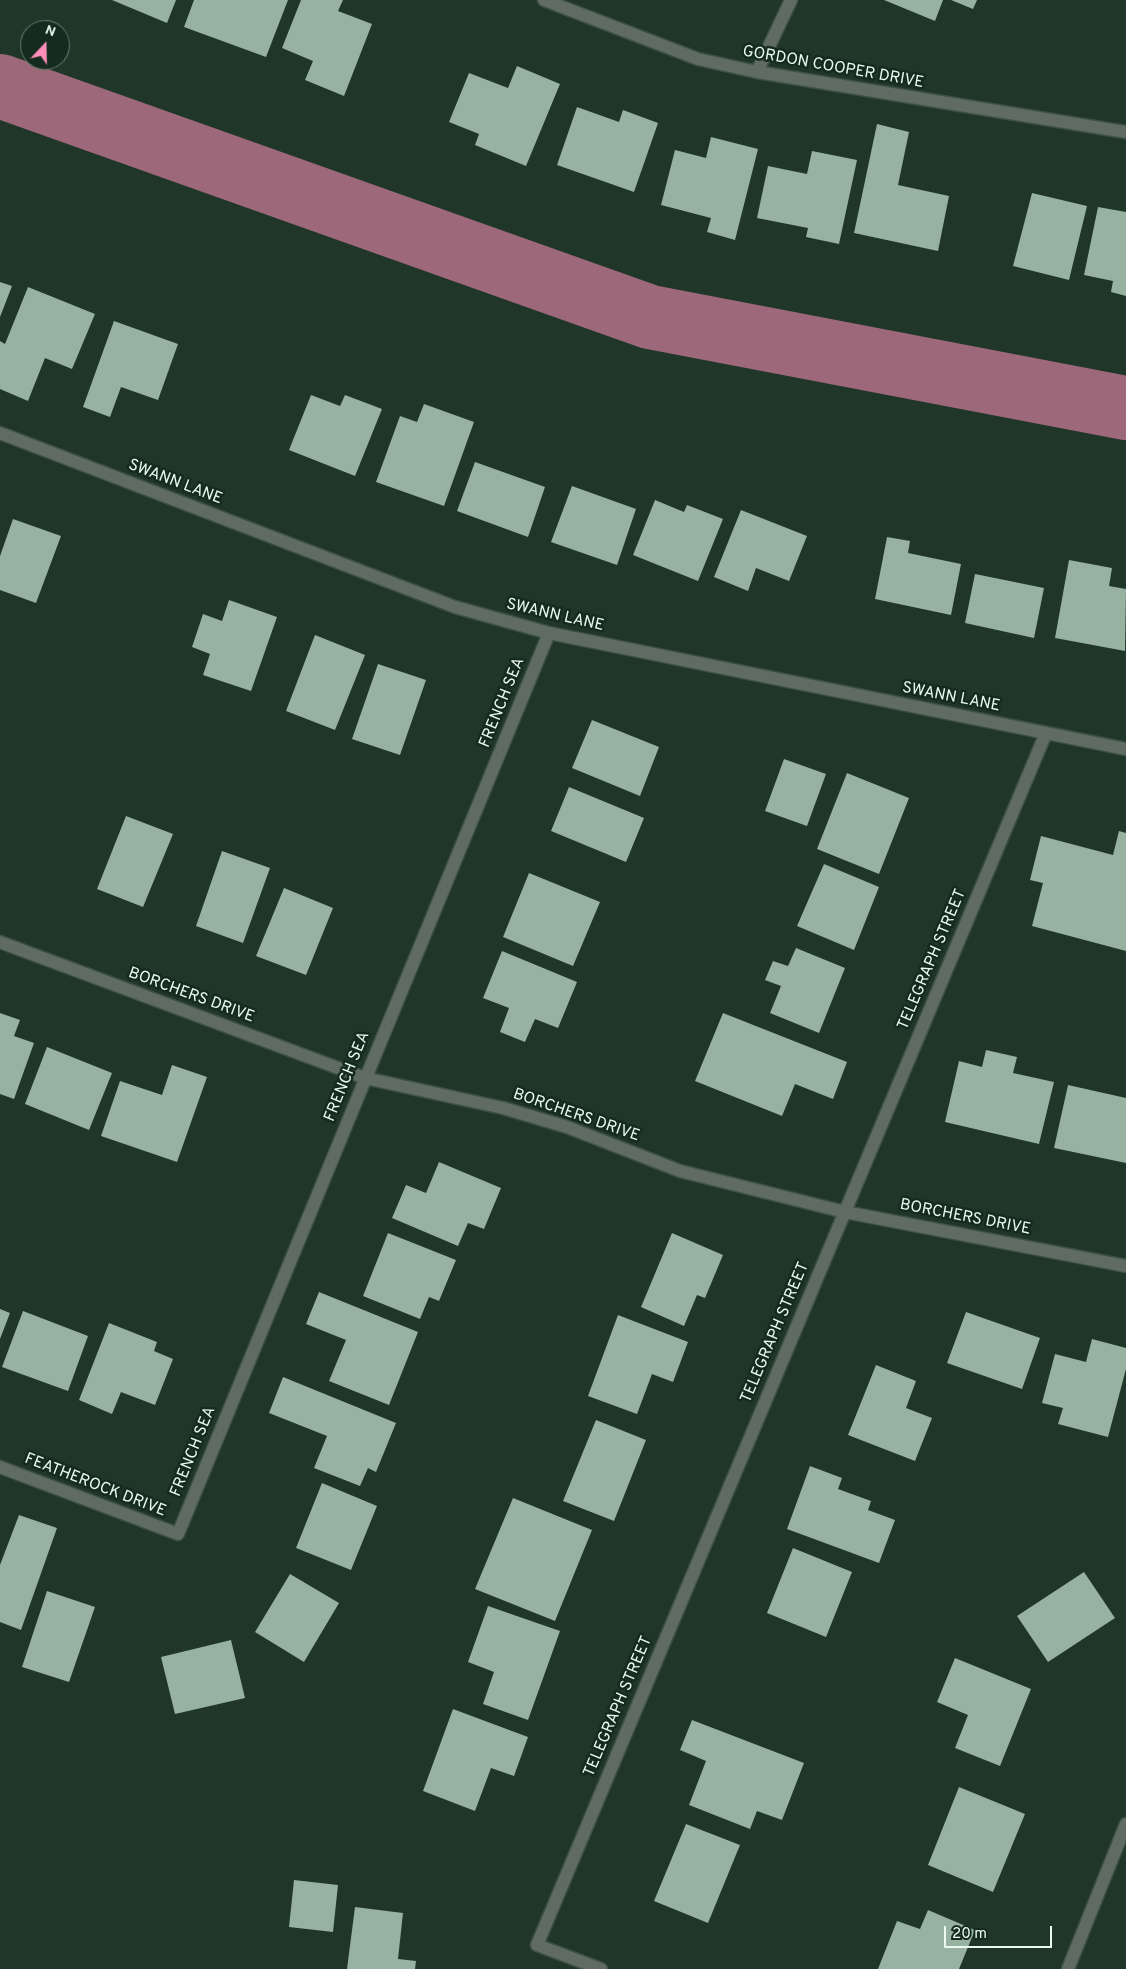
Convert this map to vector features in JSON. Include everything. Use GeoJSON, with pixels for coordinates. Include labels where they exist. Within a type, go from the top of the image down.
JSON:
{"type":"FeatureCollection","features":[{"type":"Feature","properties":{"kind":"street","name":"GORDON COOPER DRIVE"},"geometry":{"type":"LineString","coordinates":[[544,0],[698,59],[757,72],[1126,132]]}},
{"type":"Feature","properties":{"kind":"street"},"geometry":{"type":"LineString","coordinates":[[757,72],[791,0]]}},
{"type":"Feature","properties":{"kind":"street","name":"SWANN LANE"},"geometry":{"type":"LineString","coordinates":[[0,433],[455,607],[549,633],[1126,750]]}},
{"type":"Feature","properties":{"kind":"street","name":"FRENCH SEA"},"geometry":{"type":"LineString","coordinates":[[178,1534],[549,633]]}},
{"type":"Feature","properties":{"kind":"street","name":"TELEGRAPH STREET"},"geometry":{"type":"LineString","coordinates":[[601,1969],[537,1945],[1046,734]]}},
{"type":"Feature","properties":{"kind":"street","name":"BORCHERS DRIVE"},"geometry":{"type":"LineString","coordinates":[[0,942],[365,1078],[503,1108],[568,1127],[680,1171],[845,1212],[1126,1266]]}},
{"type":"Feature","properties":{"kind":"street","name":"FEATHEROCK DRIVE"},"geometry":{"type":"LineString","coordinates":[[0,1467],[178,1534]]}},
{"type":"Feature","properties":{"kind":"street"},"geometry":{"type":"LineString","coordinates":[[1068,1969],[1126,1824]]}},
{"type":"Feature","properties":{"kind":"building"},"geometry":{"type":"Polygon","coordinates":[[[112,0],[176,0],[167,23],[112,0]]]}},
{"type":"Feature","properties":{"kind":"building"},"geometry":{"type":"Polygon","coordinates":[[[194,0],[288,0],[266,57],[184,27],[194,0]]]}},
{"type":"Feature","properties":{"kind":"building"},"geometry":{"type":"Polygon","coordinates":[[[301,0],[343,0],[338,11],[372,24],[344,96],[305,80],[313,61],[282,48],[301,0]]]}},
{"type":"Feature","properties":{"kind":"building"},"geometry":{"type":"Polygon","coordinates":[[[884,0],[943,0],[935,21],[884,0]]]}},
{"type":"Feature","properties":{"kind":"building"},"geometry":{"type":"Polygon","coordinates":[[[951,0],[977,0],[973,9],[951,0]]]}},
{"type":"Feature","properties":{"kind":"building"},"geometry":{"type":"Polygon","coordinates":[[[517,66],[560,84],[526,166],[475,145],[479,134],[449,122],[469,73],[508,88],[517,66]]]}},
{"type":"Feature","properties":{"kind":"building"},"geometry":{"type":"Polygon","coordinates":[[[577,107],[619,122],[623,110],[658,123],[634,192],[557,165],[577,107]]]}},
{"type":"Feature","properties":{"kind":"building"},"geometry":{"type":"Polygon","coordinates":[[[877,124],[909,132],[898,185],[949,196],[938,251],[854,233],[877,124]]]}},
{"type":"Feature","properties":{"kind":"building"},"geometry":{"type":"Polygon","coordinates":[[[711,137],[758,149],[735,240],[707,232],[711,218],[661,205],[675,150],[706,158],[711,137]]]}},
{"type":"Feature","properties":{"kind":"building"},"geometry":{"type":"Polygon","coordinates":[[[812,151],[857,160],[839,244],[806,237],[808,228],[757,218],[768,166],[807,174],[812,151]]]}},
{"type":"Feature","properties":{"kind":"building"},"geometry":{"type":"Polygon","coordinates":[[[1032,193],[1087,206],[1069,280],[1013,266],[1032,193]]]}},
{"type":"Feature","properties":{"kind":"building"},"geometry":{"type":"Polygon","coordinates":[[[1098,207],[1126,212],[1126,296],[1111,292],[1113,281],[1084,275],[1098,207]]]}},
{"type":"Feature","properties":{"kind":"building"},"geometry":{"type":"Polygon","coordinates":[[[0,282],[12,286],[0,317],[0,282]]]}},
{"type":"Feature","properties":{"kind":"building"},"geometry":{"type":"Polygon","coordinates":[[[28,287],[95,314],[72,369],[45,358],[28,401],[0,389],[0,341],[5,344],[28,287]]]}},
{"type":"Feature","properties":{"kind":"building"},"geometry":{"type":"Polygon","coordinates":[[[114,321],[178,344],[158,400],[121,387],[110,417],[83,407],[114,321]]]}},
{"type":"Feature","properties":{"kind":"building"},"geometry":{"type":"Polygon","coordinates":[[[311,395],[340,406],[345,395],[382,409],[355,476],[289,450],[311,395]]]}},
{"type":"Feature","properties":{"kind":"building"},"geometry":{"type":"Polygon","coordinates":[[[424,404],[474,422],[444,506],[376,482],[400,416],[417,422],[424,404]]]}},
{"type":"Feature","properties":{"kind":"building"},"geometry":{"type":"Polygon","coordinates":[[[475,462],[545,487],[528,537],[457,511],[475,462]]]}},
{"type":"Feature","properties":{"kind":"building"},"geometry":{"type":"Polygon","coordinates":[[[572,486],[636,509],[617,565],[551,542],[572,486]]]}},
{"type":"Feature","properties":{"kind":"building"},"geometry":{"type":"Polygon","coordinates":[[[655,500],[684,512],[687,505],[723,519],[698,581],[633,555],[655,500]]]}},
{"type":"Feature","properties":{"kind":"building"},"geometry":{"type":"Polygon","coordinates":[[[741,510],[807,536],[789,581],[756,568],[748,591],[714,577],[741,510]]]}},
{"type":"Feature","properties":{"kind":"building"},"geometry":{"type":"Polygon","coordinates":[[[13,519],[61,536],[36,603],[0,590],[0,556],[13,519]]]}},
{"type":"Feature","properties":{"kind":"building"},"geometry":{"type":"Polygon","coordinates":[[[887,537],[910,541],[908,553],[961,564],[951,615],[875,599],[887,537]]]}},
{"type":"Feature","properties":{"kind":"building"},"geometry":{"type":"Polygon","coordinates":[[[1069,560],[1112,568],[1109,586],[1126,589],[1125,651],[1055,638],[1069,560]]]}},
{"type":"Feature","properties":{"kind":"building"},"geometry":{"type":"Polygon","coordinates":[[[975,574],[1044,588],[1034,638],[965,623],[975,574]]]}},
{"type":"Feature","properties":{"kind":"building"},"geometry":{"type":"Polygon","coordinates":[[[229,600],[277,617],[251,691],[203,675],[210,654],[192,647],[203,614],[222,621],[229,600]]]}},
{"type":"Feature","properties":{"kind":"building"},"geometry":{"type":"Polygon","coordinates":[[[315,635],[365,655],[335,730],[286,711],[315,635]]]}},
{"type":"Feature","properties":{"kind":"building"},"geometry":{"type":"Polygon","coordinates":[[[378,664],[426,680],[400,755],[352,739],[378,664]]]}},
{"type":"Feature","properties":{"kind":"building"},"geometry":{"type":"Polygon","coordinates":[[[592,720],[659,747],[640,796],[572,768],[592,720]]]}},
{"type":"Feature","properties":{"kind":"building"},"geometry":{"type":"Polygon","coordinates":[[[784,759],[826,774],[807,826],[765,811],[784,759]]]}},
{"type":"Feature","properties":{"kind":"building"},"geometry":{"type":"Polygon","coordinates":[[[847,773],[909,798],[879,874],[817,849],[847,773]]]}},
{"type":"Feature","properties":{"kind":"building"},"geometry":{"type":"Polygon","coordinates":[[[569,787],[644,818],[626,862],[551,831],[569,787]]]}},
{"type":"Feature","properties":{"kind":"building"},"geometry":{"type":"Polygon","coordinates":[[[126,816],[173,834],[143,907],[97,889],[126,816]]]}},
{"type":"Feature","properties":{"kind":"building"},"geometry":{"type":"Polygon","coordinates":[[[1119,831],[1126,833],[1126,951],[1032,926],[1043,883],[1030,880],[1041,836],[1113,855],[1119,831]]]}},
{"type":"Feature","properties":{"kind":"building"},"geometry":{"type":"Polygon","coordinates":[[[222,851],[270,868],[243,943],[196,926],[222,851]]]}},
{"type":"Feature","properties":{"kind":"building"},"geometry":{"type":"Polygon","coordinates":[[[824,864],[879,887],[854,950],[797,926],[824,864]]]}},
{"type":"Feature","properties":{"kind":"building"},"geometry":{"type":"Polygon","coordinates":[[[529,873],[600,902],[573,966],[503,937],[529,873]]]}},
{"type":"Feature","properties":{"kind":"building"},"geometry":{"type":"Polygon","coordinates":[[[284,888],[333,908],[306,975],[256,956],[284,888]]]}},
{"type":"Feature","properties":{"kind":"building"},"geometry":{"type":"Polygon","coordinates":[[[796,948],[845,968],[819,1033],[770,1013],[781,986],[765,980],[773,961],[788,966],[796,948]]]}},
{"type":"Feature","properties":{"kind":"building"},"geometry":{"type":"Polygon","coordinates":[[[502,951],[577,982],[558,1028],[535,1019],[525,1042],[500,1032],[509,1008],[483,998],[502,951]]]}},
{"type":"Feature","properties":{"kind":"building"},"geometry":{"type":"Polygon","coordinates":[[[0,1013],[20,1020],[14,1036],[34,1043],[14,1099],[0,1094],[0,1013]]]}},
{"type":"Feature","properties":{"kind":"building"},"geometry":{"type":"Polygon","coordinates":[[[723,1013],[847,1062],[833,1099],[795,1084],[782,1116],[695,1081],[723,1013]]]}},
{"type":"Feature","properties":{"kind":"building"},"geometry":{"type":"Polygon","coordinates":[[[47,1047],[112,1073],[89,1130],[25,1104],[47,1047]]]}},
{"type":"Feature","properties":{"kind":"building"},"geometry":{"type":"Polygon","coordinates":[[[986,1050],[1017,1057],[1013,1073],[1054,1082],[1039,1144],[945,1122],[959,1061],[982,1067],[986,1050]]]}},
{"type":"Feature","properties":{"kind":"building"},"geometry":{"type":"Polygon","coordinates":[[[172,1065],[207,1077],[177,1162],[101,1136],[120,1081],[162,1095],[172,1065]]]}},
{"type":"Feature","properties":{"kind":"building"},"geometry":{"type":"Polygon","coordinates":[[[1068,1085],[1126,1098],[1126,1163],[1054,1148],[1068,1085]]]}},
{"type":"Feature","properties":{"kind":"building"},"geometry":{"type":"Polygon","coordinates":[[[439,1162],[501,1188],[484,1229],[468,1223],[458,1246],[392,1218],[406,1185],[426,1193],[439,1162]]]}},
{"type":"Feature","properties":{"kind":"building"},"geometry":{"type":"Polygon","coordinates":[[[388,1233],[456,1260],[439,1301],[429,1297],[420,1319],[363,1296],[388,1233]]]}},
{"type":"Feature","properties":{"kind":"building"},"geometry":{"type":"Polygon","coordinates":[[[672,1233],[723,1255],[705,1298],[697,1295],[684,1326],[641,1307],[672,1233]]]}},
{"type":"Feature","properties":{"kind":"building"},"geometry":{"type":"Polygon","coordinates":[[[319,1292],[418,1332],[389,1405],[329,1381],[346,1340],[306,1324],[319,1292]]]}},
{"type":"Feature","properties":{"kind":"building"},"geometry":{"type":"Polygon","coordinates":[[[0,1309],[10,1313],[0,1339],[0,1309]]]}},
{"type":"Feature","properties":{"kind":"building"},"geometry":{"type":"Polygon","coordinates":[[[23,1311],[88,1336],[68,1391],[2,1367],[23,1311]]]}},
{"type":"Feature","properties":{"kind":"building"},"geometry":{"type":"Polygon","coordinates":[[[966,1312],[1040,1338],[1022,1389],[947,1363],[966,1312]]]}},
{"type":"Feature","properties":{"kind":"building"},"geometry":{"type":"Polygon","coordinates":[[[618,1315],[688,1342],[673,1382],[652,1374],[637,1414],[588,1396],[618,1315]]]}},
{"type":"Feature","properties":{"kind":"building"},"geometry":{"type":"Polygon","coordinates":[[[109,1323],[157,1342],[154,1351],[173,1359],[155,1405],[121,1392],[112,1414],[79,1400],[109,1323]]]}},
{"type":"Feature","properties":{"kind":"building"},"geometry":{"type":"Polygon","coordinates":[[[1092,1339],[1126,1348],[1126,1369],[1108,1437],[1058,1424],[1063,1408],[1042,1403],[1055,1354],[1086,1362],[1092,1339]]]}},
{"type":"Feature","properties":{"kind":"building"},"geometry":{"type":"Polygon","coordinates":[[[876,1365],[916,1381],[906,1408],[932,1418],[915,1461],[848,1435],[876,1365]]]}},
{"type":"Feature","properties":{"kind":"building"},"geometry":{"type":"Polygon","coordinates":[[[283,1377],[396,1423],[376,1472],[368,1468],[360,1486],[314,1468],[327,1436],[269,1413],[283,1377]]]}},
{"type":"Feature","properties":{"kind":"building"},"geometry":{"type":"Polygon","coordinates":[[[596,1420],[646,1440],[614,1521],[563,1501],[596,1420]]]}},
{"type":"Feature","properties":{"kind":"building"},"geometry":{"type":"Polygon","coordinates":[[[810,1466],[842,1478],[838,1489],[871,1501],[868,1510],[895,1520],[879,1563],[787,1529],[810,1466]]]}},
{"type":"Feature","properties":{"kind":"building"},"geometry":{"type":"Polygon","coordinates":[[[322,1483],[377,1506],[351,1570],[296,1548],[322,1483]]]}},
{"type":"Feature","properties":{"kind":"building"},"geometry":{"type":"Polygon","coordinates":[[[513,1498],[592,1530],[555,1621],[475,1589],[513,1498]]]}},
{"type":"Feature","properties":{"kind":"building"},"geometry":{"type":"Polygon","coordinates":[[[19,1515],[57,1528],[21,1630],[0,1622],[0,1565],[19,1515]]]}},
{"type":"Feature","properties":{"kind":"building"},"geometry":{"type":"Polygon","coordinates":[[[793,1548],[852,1572],[826,1637],[767,1613],[793,1548]]]}},
{"type":"Feature","properties":{"kind":"building"},"geometry":{"type":"Polygon","coordinates":[[[1084,1572],[1115,1618],[1048,1662],[1017,1616],[1084,1572]]]}},
{"type":"Feature","properties":{"kind":"building"},"geometry":{"type":"Polygon","coordinates":[[[290,1574],[339,1603],[304,1662],[255,1632],[290,1574]]]}},
{"type":"Feature","properties":{"kind":"building"},"geometry":{"type":"Polygon","coordinates":[[[47,1591],[95,1607],[69,1682],[22,1667],[47,1591]]]}},
{"type":"Feature","properties":{"kind":"building"},"geometry":{"type":"Polygon","coordinates":[[[488,1606],[560,1631],[528,1720],[483,1704],[494,1672],[468,1662],[488,1606]]]}},
{"type":"Feature","properties":{"kind":"building"},"geometry":{"type":"Polygon","coordinates":[[[231,1640],[245,1698],[175,1714],[161,1657],[231,1640]]]}},
{"type":"Feature","properties":{"kind":"building"},"geometry":{"type":"Polygon","coordinates":[[[955,1658],[1031,1689],[1000,1766],[955,1748],[968,1715],[937,1702],[955,1658]]]}},
{"type":"Feature","properties":{"kind":"building"},"geometry":{"type":"Polygon","coordinates":[[[453,1709],[528,1737],[514,1776],[491,1768],[475,1811],[423,1791],[453,1709]]]}},
{"type":"Feature","properties":{"kind":"building"},"geometry":{"type":"Polygon","coordinates":[[[692,1720],[804,1763],[782,1820],[757,1811],[750,1829],[689,1805],[706,1761],[680,1750],[692,1720]]]}},
{"type":"Feature","properties":{"kind":"building"},"geometry":{"type":"Polygon","coordinates":[[[959,1787],[1025,1814],[993,1892],[928,1865],[959,1787]]]}},
{"type":"Feature","properties":{"kind":"building"},"geometry":{"type":"Polygon","coordinates":[[[686,1824],[740,1845],[708,1923],[654,1901],[686,1824]]]}},
{"type":"Feature","properties":{"kind":"building"},"geometry":{"type":"Polygon","coordinates":[[[294,1880],[338,1885],[333,1932],[289,1927],[294,1880]]]}},
{"type":"Feature","properties":{"kind":"building"},"geometry":{"type":"Polygon","coordinates":[[[355,1907],[403,1913],[398,1959],[416,1961],[415,1969],[347,1969],[355,1907]]]}},
{"type":"Feature","properties":{"kind":"building"},"geometry":{"type":"Polygon","coordinates":[[[928,1910],[975,1930],[959,1969],[878,1969],[897,1921],[920,1929],[928,1910]]]}},
{"type":"Feature","properties":{"kind":"waterway"},"geometry":{"type":"LineString","coordinates":[[0,86],[650,317],[1126,408]]}}]}
